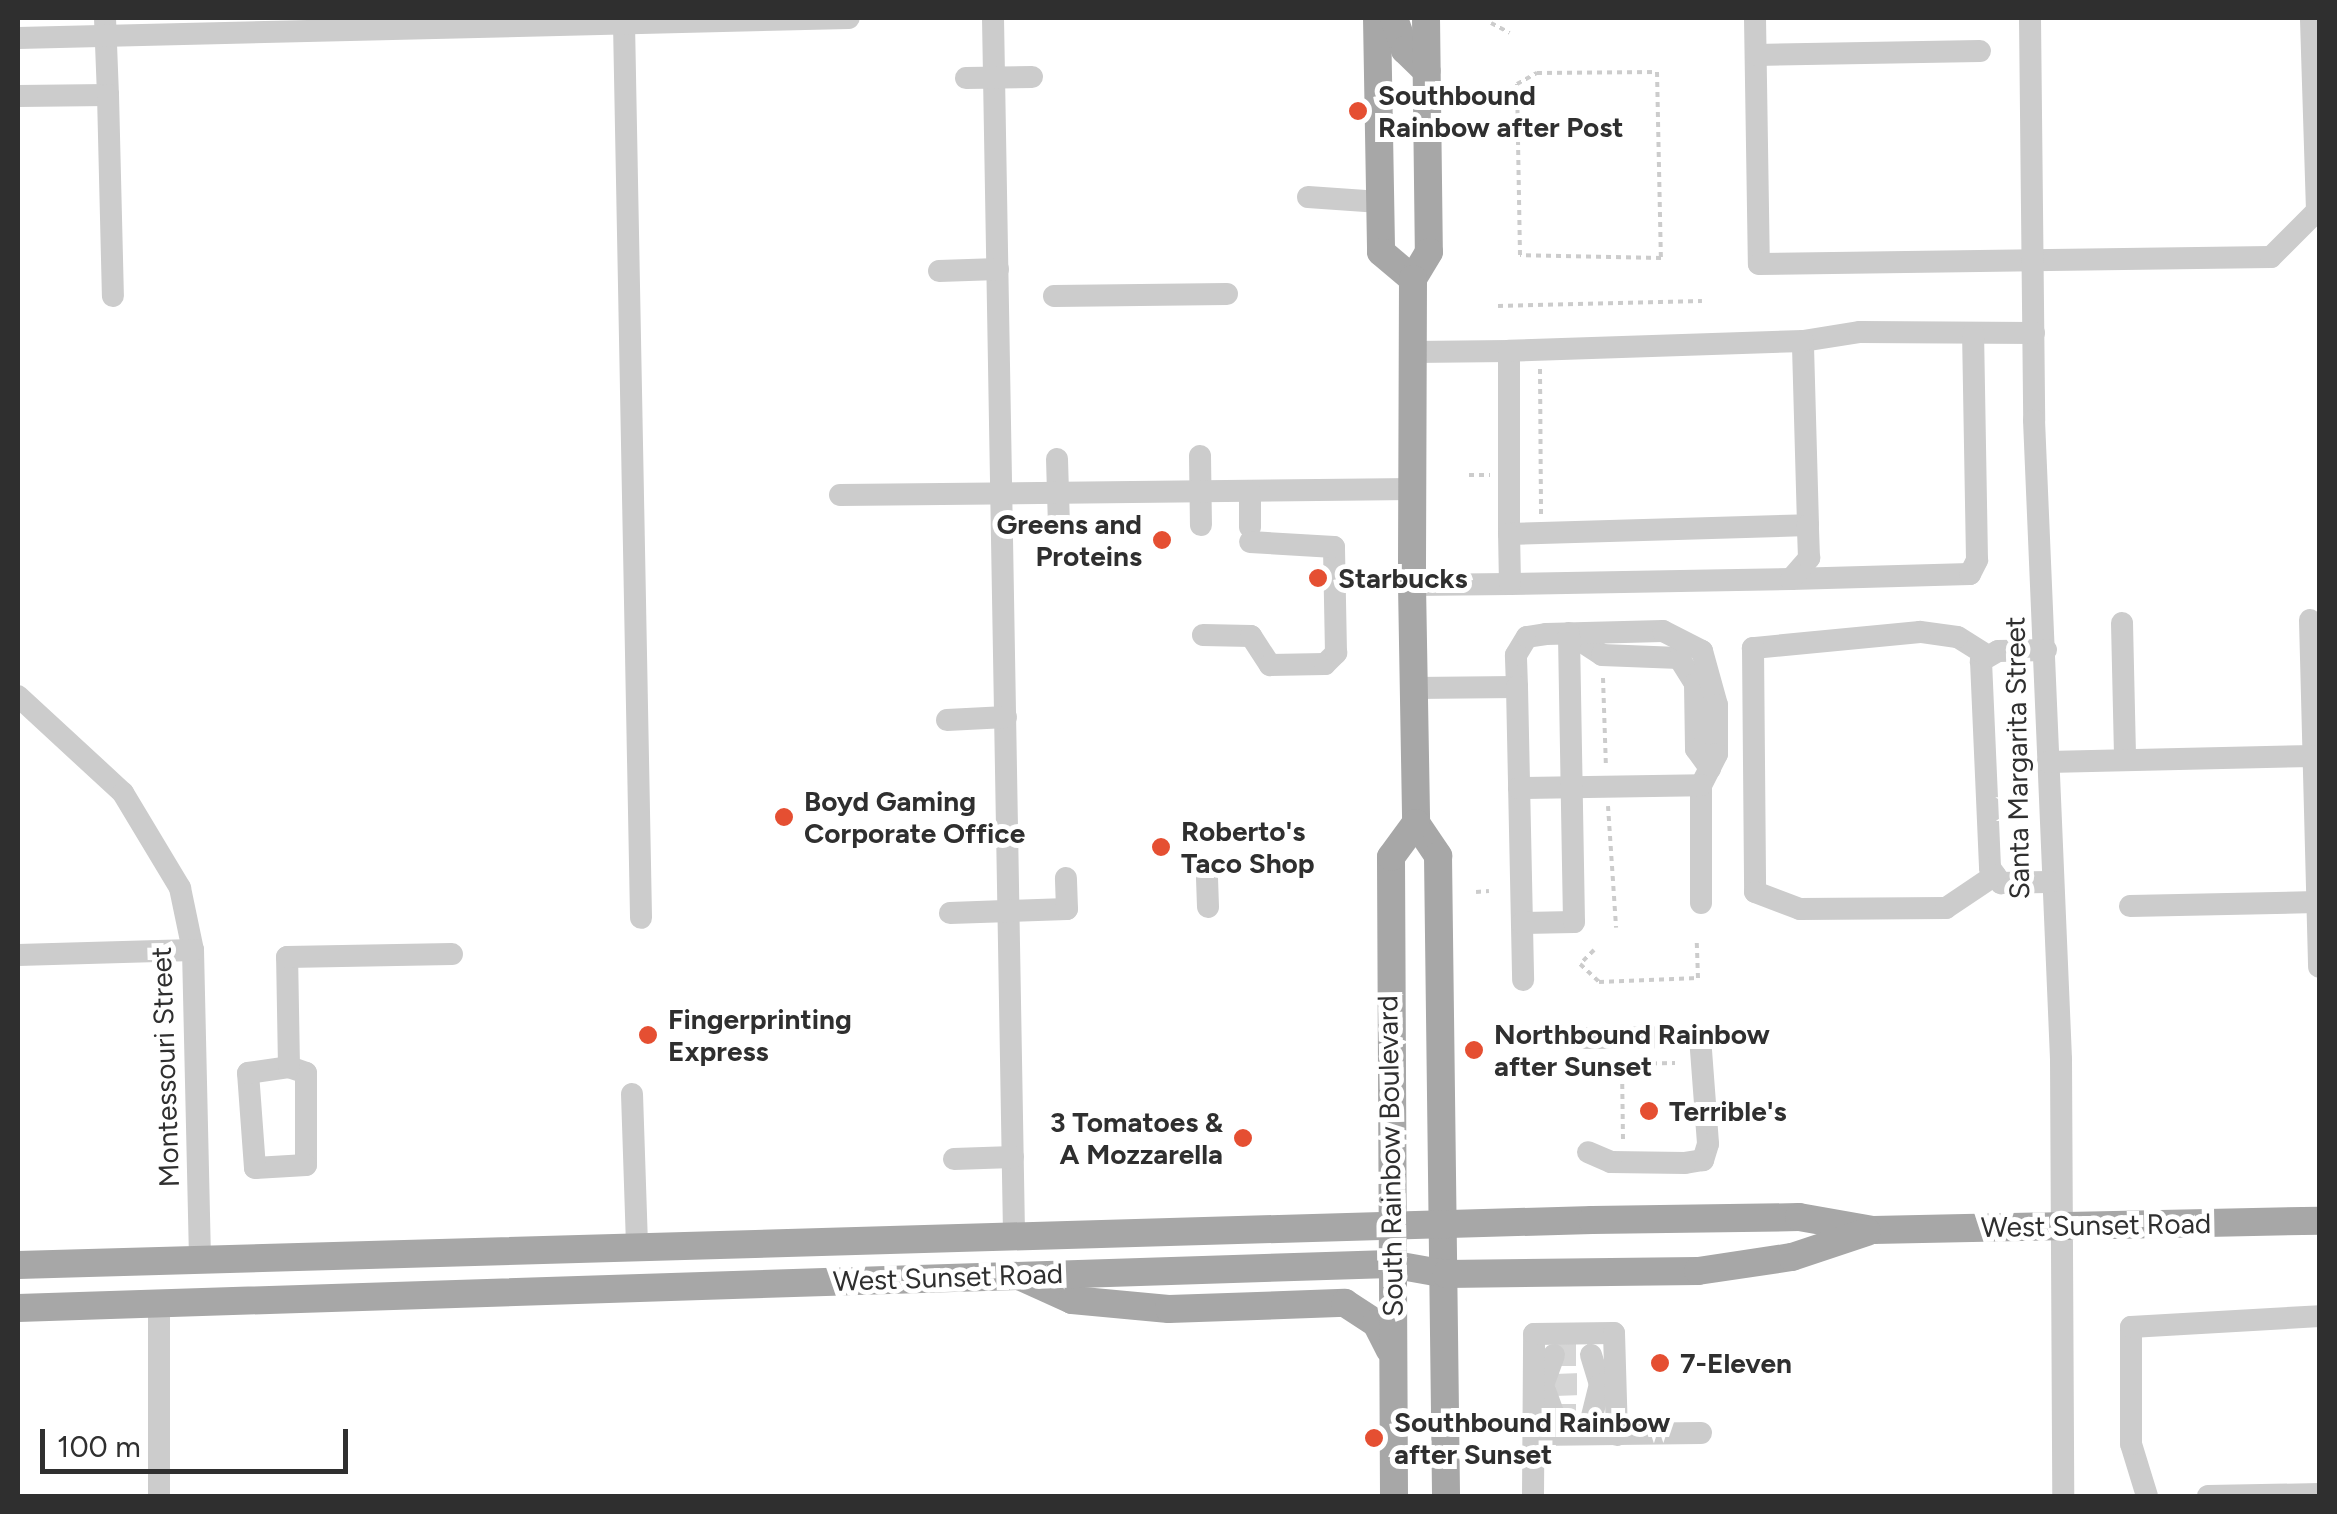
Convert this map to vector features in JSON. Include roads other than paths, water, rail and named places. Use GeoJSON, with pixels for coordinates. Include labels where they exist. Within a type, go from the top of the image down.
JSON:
{"type":"FeatureCollection","features":[{"type":"Feature","properties":{"kind":"main road"},"geometry":{"type":"LineString","coordinates":[[1377,18],[1381,252],[1413,278]]}},
{"type":"Feature","properties":{"kind":"main road"},"geometry":{"type":"LineString","coordinates":[[1394,18],[1405,50],[1427,71]]}},
{"type":"Feature","properties":{"kind":"main road","name":"South Rainbow Boulevard"},"geometry":{"type":"LineString","coordinates":[[1426,18],[1429,252],[1413,278],[1412,585],[1416,823],[1438,856],[1446,1224],[1446,1496]]}},
{"type":"Feature","properties":{"kind":"main road","name":"South Rainbow Boulevard"},"geometry":{"type":"LineString","coordinates":[[1394,1496],[1391,857],[1416,823]]}},
{"type":"Feature","properties":{"kind":"main road","name":"West Sunset Road"},"geometry":{"type":"LineString","coordinates":[[18,1265],[1390,1225],[1799,1217],[1873,1230],[2320,1222]]}},
{"type":"Feature","properties":{"kind":"main road","name":"West Sunset Road"},"geometry":{"type":"LineString","coordinates":[[18,1308],[1390,1264],[1446,1274],[1698,1272],[1792,1258],[1873,1230]]}},
{"type":"Feature","properties":{"kind":"main road"},"geometry":{"type":"LineString","coordinates":[[1014,1237],[1014,1274],[1072,1300],[1169,1309],[1345,1303],[1376,1323],[1393,1356]]}},
{"type":"Feature","properties":{"kind":"main road"},"geometry":{"type":"LineString","coordinates":[[637,1248],[638,1288]]}},
{"type":"Feature","properties":{"kind":"street"},"geometry":{"type":"LineString","coordinates":[[18,38],[106,27],[848,18]]}},
{"type":"Feature","properties":{"kind":"street"},"geometry":{"type":"LineString","coordinates":[[994,18],[1014,1237]]}},
{"type":"Feature","properties":{"kind":"street"},"geometry":{"type":"LineString","coordinates":[[1755,18],[1759,264],[2034,257],[2271,257],[2318,211],[2310,18]]}},
{"type":"Feature","properties":{"kind":"street","name":"Santa Margarita Street"},"geometry":{"type":"LineString","coordinates":[[2030,18],[2034,333],[2062,1226],[2062,1496]]}},
{"type":"Feature","properties":{"kind":"street"},"geometry":{"type":"LineString","coordinates":[[624,23],[641,918]]}},
{"type":"Feature","properties":{"kind":"street"},"geometry":{"type":"LineString","coordinates":[[106,27],[112,296]]}},
{"type":"Feature","properties":{"kind":"street"},"geometry":{"type":"LineString","coordinates":[[1756,55],[1980,51]]}},
{"type":"Feature","properties":{"kind":"street"},"geometry":{"type":"LineString","coordinates":[[966,78],[1032,77]]}},
{"type":"Feature","properties":{"kind":"street"},"geometry":{"type":"LineString","coordinates":[[18,96],[108,94]]}},
{"type":"Feature","properties":{"kind":"street"},"geometry":{"type":"LineString","coordinates":[[1308,197],[1380,202]]}},
{"type":"Feature","properties":{"kind":"street"},"geometry":{"type":"LineString","coordinates":[[939,271],[998,269]]}},
{"type":"Feature","properties":{"kind":"street"},"geometry":{"type":"LineString","coordinates":[[1054,296],[1227,294]]}},
{"type":"Feature","properties":{"kind":"street"},"geometry":{"type":"LineString","coordinates":[[1412,585],[1970,574],[1977,560],[1972,333]]}},
{"type":"Feature","properties":{"kind":"street"},"geometry":{"type":"LineString","coordinates":[[1413,352],[2034,333]]}},
{"type":"Feature","properties":{"kind":"street"},"geometry":{"type":"LineString","coordinates":[[1791,579],[1809,558],[1803,341]]}},
{"type":"Feature","properties":{"kind":"street"},"geometry":{"type":"LineString","coordinates":[[1509,352],[1510,584]]}},
{"type":"Feature","properties":{"kind":"street"},"geometry":{"type":"LineString","coordinates":[[1200,456],[1201,525]]}},
{"type":"Feature","properties":{"kind":"street"},"geometry":{"type":"LineString","coordinates":[[1057,459],[1058,526]]}},
{"type":"Feature","properties":{"kind":"street"},"geometry":{"type":"LineString","coordinates":[[840,495],[1413,489]]}},
{"type":"Feature","properties":{"kind":"street"},"geometry":{"type":"LineString","coordinates":[[1203,635],[1251,636],[1256,657],[1270,665],[1324,664],[1336,653],[1334,548],[1250,534],[1250,491]]}},
{"type":"Feature","properties":{"kind":"street"},"geometry":{"type":"LineString","coordinates":[[1509,534],[1808,525]]}},
{"type":"Feature","properties":{"kind":"street"},"geometry":{"type":"LineString","coordinates":[[2310,620],[2318,967]]}},
{"type":"Feature","properties":{"kind":"street"},"geometry":{"type":"LineString","coordinates":[[2122,623],[2125,760]]}},
{"type":"Feature","properties":{"kind":"street"},"geometry":{"type":"LineString","coordinates":[[1522,980],[1517,686],[1527,637],[1663,631],[1702,651],[1717,705],[1705,776],[1701,904]]}},
{"type":"Feature","properties":{"kind":"street"},"geometry":{"type":"LineString","coordinates":[[1988,656],[1957,637],[1920,632],[1753,648],[1755,892],[1800,909],[1946,908],[1995,875]]}},
{"type":"Feature","properties":{"kind":"street"},"geometry":{"type":"LineString","coordinates":[[1569,633],[1602,655],[1666,654],[1690,668],[1696,749],[1705,776]]}},
{"type":"Feature","properties":{"kind":"street"},"geometry":{"type":"LineString","coordinates":[[1522,923],[1574,922],[1569,633]]}},
{"type":"Feature","properties":{"kind":"street"},"geometry":{"type":"LineString","coordinates":[[2046,650],[1988,656],[1981,661],[1995,875],[2001,883],[2050,882]]}},
{"type":"Feature","properties":{"kind":"street"},"geometry":{"type":"LineString","coordinates":[[1414,688],[1517,686]]}},
{"type":"Feature","properties":{"kind":"street","name":"Montessouri Street"},"geometry":{"type":"LineString","coordinates":[[18,696],[155,834],[192,950],[200,1260]]}},
{"type":"Feature","properties":{"kind":"street"},"geometry":{"type":"LineString","coordinates":[[947,720],[1006,717]]}},
{"type":"Feature","properties":{"kind":"street"},"geometry":{"type":"LineString","coordinates":[[2048,762],[2314,756]]}},
{"type":"Feature","properties":{"kind":"street"},"geometry":{"type":"LineString","coordinates":[[1519,788],[1705,776]]}},
{"type":"Feature","properties":{"kind":"street"},"geometry":{"type":"LineString","coordinates":[[950,913],[1066,909],[1066,878]]}},
{"type":"Feature","properties":{"kind":"street"},"geometry":{"type":"LineString","coordinates":[[1208,878],[1208,907]]}},
{"type":"Feature","properties":{"kind":"street"},"geometry":{"type":"LineString","coordinates":[[2130,906],[2317,902]]}},
{"type":"Feature","properties":{"kind":"street"},"geometry":{"type":"LineString","coordinates":[[18,954],[192,950]]}},
{"type":"Feature","properties":{"kind":"street"},"geometry":{"type":"LineString","coordinates":[[290,1066],[287,958],[452,954]]}},
{"type":"Feature","properties":{"kind":"street"},"geometry":{"type":"LineString","coordinates":[[1586,1038],[1700,1037],[1704,1045],[1703,1160],[1617,1158],[1588,1152]]}},
{"type":"Feature","properties":{"kind":"street"},"geometry":{"type":"LineString","coordinates":[[290,1066],[306,1074],[306,1166],[255,1168],[248,1074],[290,1066]]}},
{"type":"Feature","properties":{"kind":"street"},"geometry":{"type":"LineString","coordinates":[[632,1094],[637,1248]]}},
{"type":"Feature","properties":{"kind":"street"},"geometry":{"type":"LineString","coordinates":[[954,1159],[1013,1157]]}},
{"type":"Feature","properties":{"kind":"street"},"geometry":{"type":"LineString","coordinates":[[159,1302],[159,1496]]}},
{"type":"Feature","properties":{"kind":"street"},"geometry":{"type":"LineString","coordinates":[[2148,1496],[2132,1444],[2131,1327],[2320,1316]]}},
{"type":"Feature","properties":{"kind":"street"},"geometry":{"type":"LineString","coordinates":[[1554,1415],[1534,1334],[1614,1333],[1592,1416]]}},
{"type":"Feature","properties":{"kind":"street"},"geometry":{"type":"LineString","coordinates":[[1533,1496],[1534,1434],[1554,1354]]}},
{"type":"Feature","properties":{"kind":"street"},"geometry":{"type":"LineString","coordinates":[[1592,1354],[1617,1434]]}},
{"type":"Feature","properties":{"kind":"street"},"geometry":{"type":"LineString","coordinates":[[1534,1434],[1701,1433]]}},
{"type":"Feature","properties":{"kind":"street"},"geometry":{"type":"LineString","coordinates":[[2208,1496],[2320,1494]]}},
{"type":"Feature","properties":{"kind":"tunnel"},"geometry":{"type":"LineString","coordinates":[[1554,1355],[1591,1355]]}},
{"type":"Feature","properties":{"kind":"tunnel"},"geometry":{"type":"LineString","coordinates":[[1555,1385],[1588,1384]]}},
{"type":"Feature","properties":{"kind":"tunnel"},"geometry":{"type":"LineString","coordinates":[[1554,1415],[1592,1415]]}},
{"type":"Feature","properties":{"kind":"place","name":"Southbound Rainbow after Post"},"geometry":{"type":"Point","coordinates":[1358,111]}},
{"type":"Feature","properties":{"kind":"place","name":"Greens and Proteins"},"geometry":{"type":"Point","coordinates":[1162,540]}},
{"type":"Feature","properties":{"kind":"place","name":"Starbucks"},"geometry":{"type":"Point","coordinates":[1318,578]}},
{"type":"Feature","properties":{"kind":"place","name":"Boyd Gaming Corporate Office"},"geometry":{"type":"Point","coordinates":[784,817]}},
{"type":"Feature","properties":{"kind":"place","name":"Roberto's Taco Shop"},"geometry":{"type":"Point","coordinates":[1161,847]}},
{"type":"Feature","properties":{"kind":"place","name":"Fingerprinting Express"},"geometry":{"type":"Point","coordinates":[648,1035]}},
{"type":"Feature","properties":{"kind":"place","name":"Northbound Rainbow after Sunset"},"geometry":{"type":"Point","coordinates":[1474,1050]}},
{"type":"Feature","properties":{"kind":"place","name":"Terrible's"},"geometry":{"type":"Point","coordinates":[1649,1111]}},
{"type":"Feature","properties":{"kind":"place","name":"3 Tomatoes & A Mozzarella"},"geometry":{"type":"Point","coordinates":[1243,1138]}},
{"type":"Feature","properties":{"kind":"place","name":"7-Eleven"},"geometry":{"type":"Point","coordinates":[1660,1363]}},
{"type":"Feature","properties":{"kind":"place","name":"Southbound Rainbow after Sunset"},"geometry":{"type":"Point","coordinates":[1374,1438]}}]}
